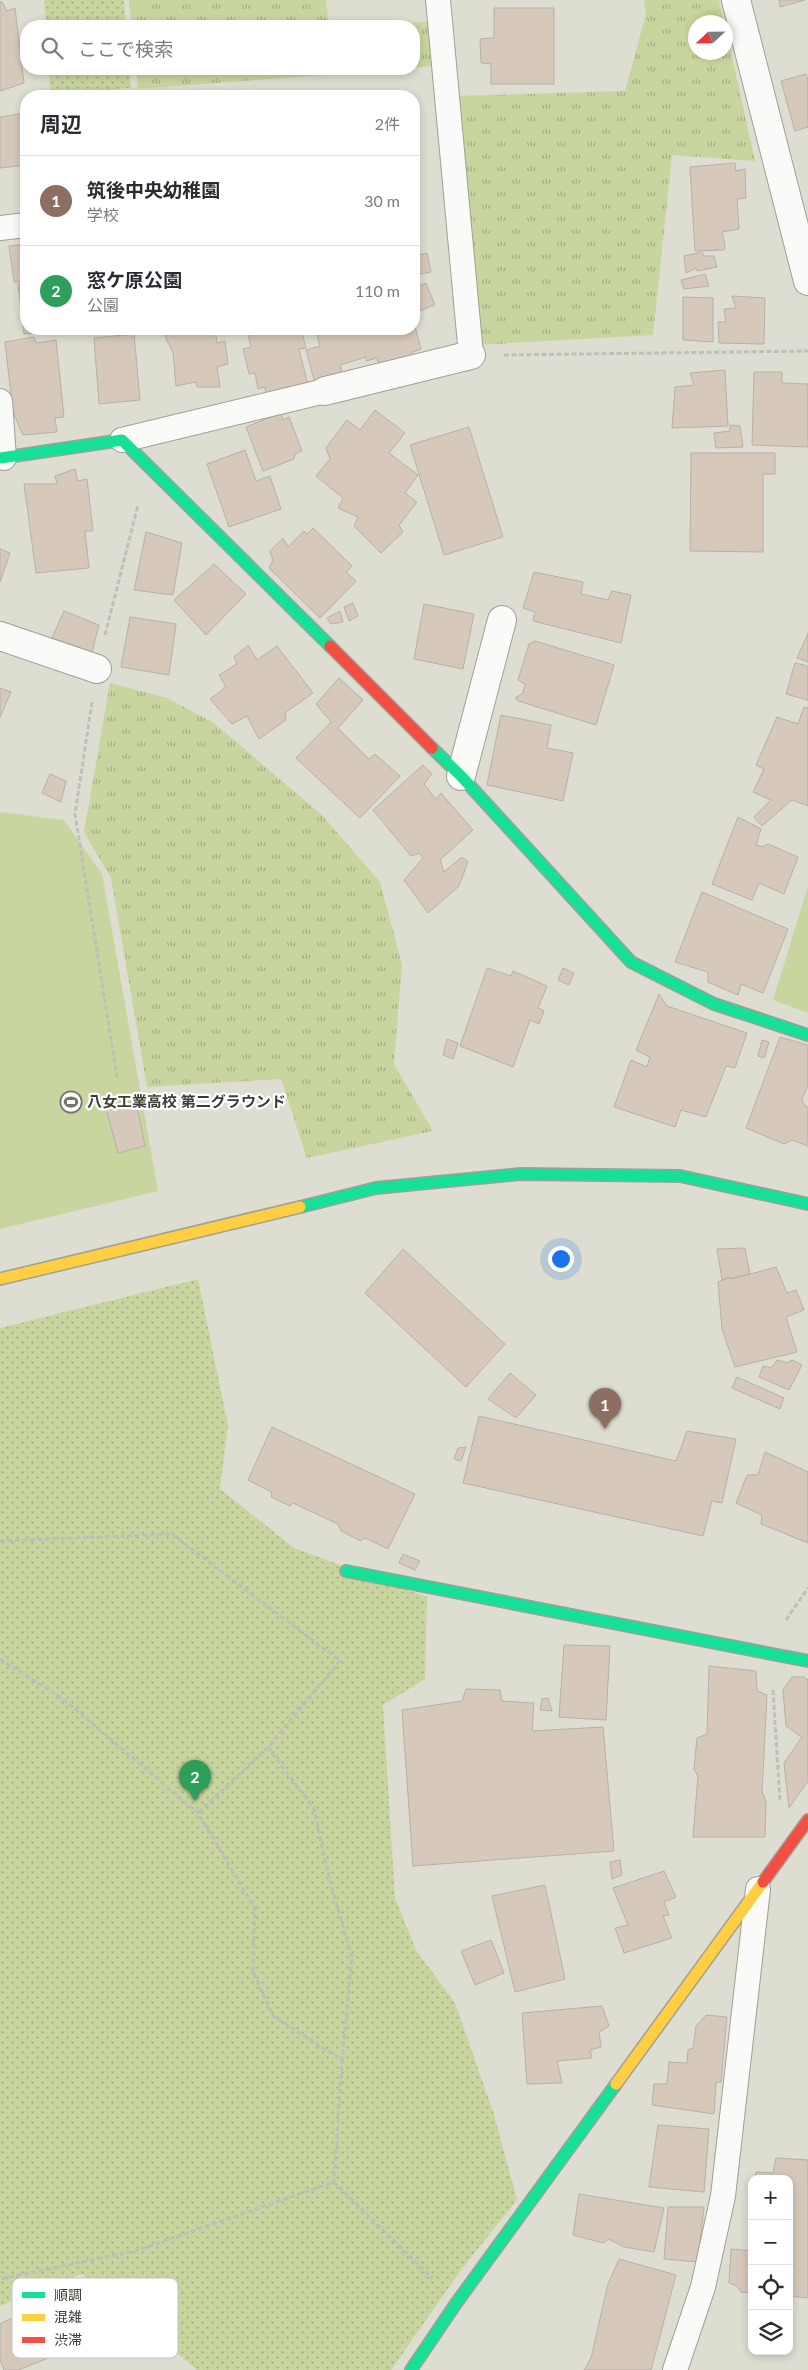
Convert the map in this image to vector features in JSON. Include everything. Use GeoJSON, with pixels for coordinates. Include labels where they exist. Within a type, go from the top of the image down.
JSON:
{"type":"FeatureCollection","features":[{"type":"Feature","properties":{"kind":"street"},"geometry":{"type":"LineString","coordinates":[[736,0],[808,281]]}},
{"type":"Feature","properties":{"kind":"street"},"geometry":{"type":"LineString","coordinates":[[325,390],[470,356]]}},
{"type":"Feature","properties":{"kind":"street"},"geometry":{"type":"LineString","coordinates":[[2,458],[122,440],[461,776],[631,962],[714,1004],[808,1035]]}},
{"type":"Feature","properties":{"kind":"street"},"geometry":{"type":"LineString","coordinates":[[461,776],[502,620]]}},
{"type":"Feature","properties":{"kind":"street"},"geometry":{"type":"LineString","coordinates":[[0,636],[97,669]]}},
{"type":"Feature","properties":{"kind":"street"},"geometry":{"type":"LineString","coordinates":[[0,1280],[376,1188],[520,1174],[680,1176],[808,1204]]}},
{"type":"Feature","properties":{"kind":"street"},"geometry":{"type":"LineString","coordinates":[[346,1570],[808,1661]]}},
{"type":"Feature","properties":{"kind":"street"},"geometry":{"type":"LineString","coordinates":[[411,2370],[457,2302],[808,1820]]}},
{"type":"Feature","properties":{"kind":"lane"},"geometry":{"type":"LineString","coordinates":[[438,0],[470,356]]}},
{"type":"Feature","properties":{"kind":"lane"},"geometry":{"type":"LineString","coordinates":[[0,228],[20,226]]}},
{"type":"Feature","properties":{"kind":"lane"},"geometry":{"type":"LineString","coordinates":[[122,440],[325,390]]}},
{"type":"Feature","properties":{"kind":"lane"},"geometry":{"type":"LineString","coordinates":[[0,401],[2,458]]}},
{"type":"Feature","properties":{"kind":"lane"},"geometry":{"type":"LineString","coordinates":[[675,2370],[703,2287],[723,2196],[758,1890]]}},
{"type":"Feature","properties":{"kind":"path"},"geometry":{"type":"LineString","coordinates":[[470,356],[808,351]]}},
{"type":"Feature","properties":{"kind":"path"},"geometry":{"type":"LineString","coordinates":[[117,1077],[75,814],[97,669],[138,504],[157,474]]}},
{"type":"Feature","properties":{"kind":"path"},"geometry":{"type":"LineString","coordinates":[[0,1541],[172,1534],[340,1661],[268,1747],[198,1813]]}},
{"type":"Feature","properties":{"kind":"path"},"geometry":{"type":"LineString","coordinates":[[783,1625],[808,1588]]}},
{"type":"Feature","properties":{"kind":"path"},"geometry":{"type":"LineString","coordinates":[[0,1658],[62,1698],[198,1813],[255,1909],[253,1972],[273,2016],[342,2060]]}},
{"type":"Feature","properties":{"kind":"path"},"geometry":{"type":"LineString","coordinates":[[773,1686],[783,1855]]}},
{"type":"Feature","properties":{"kind":"path"},"geometry":{"type":"LineString","coordinates":[[268,1747],[314,1809],[327,1870],[352,1958],[342,2060],[334,2182],[457,2302]]}},
{"type":"Feature","properties":{"kind":"path"},"geometry":{"type":"LineString","coordinates":[[0,2279],[135,2251],[334,2182]]}},
{"type":"Feature","properties":{"kind":"green space"},"geometry":{"type":"Polygon","coordinates":[[[44,0],[124,0],[126,20],[46,20],[44,0]]]}},
{"type":"Feature","properties":{"kind":"green space"},"geometry":{"type":"Polygon","coordinates":[[[129,0],[326,0],[328,20],[131,20],[129,0]]]}},
{"type":"Feature","properties":{"kind":"green space"},"geometry":{"type":"Polygon","coordinates":[[[644,0],[719,0],[722,15],[688,15],[688,60],[733,60],[755,161],[672,155],[653,335],[478,345],[458,96],[625,91],[646,14],[644,0]]]}},
{"type":"Feature","properties":{"kind":"green space"},"geometry":{"type":"Polygon","coordinates":[[[420,22],[428,22],[431,66],[420,67],[420,22]]]}},
{"type":"Feature","properties":{"kind":"green space"},"geometry":{"type":"Polygon","coordinates":[[[49,75],[130,75],[131,88],[50,90],[49,75]]]}},
{"type":"Feature","properties":{"kind":"green space"},"geometry":{"type":"Polygon","coordinates":[[[137,75],[321,75],[138,89],[137,75]]]}},
{"type":"Feature","properties":{"kind":"green space"},"geometry":{"type":"Polygon","coordinates":[[[110,683],[167,698],[214,723],[323,816],[380,882],[402,965],[394,1064],[433,1131],[307,1158],[281,1079],[147,1087],[111,878],[84,832],[110,683]]]}},
{"type":"Feature","properties":{"kind":"green space","name":"八女工業高校 第二グラウンド"},"geometry":{"type":"Polygon","coordinates":[[[0,812],[64,820],[102,874],[158,1191],[0,1229],[0,812]]]}},
{"type":"Feature","properties":{"kind":"green space"},"geometry":{"type":"Polygon","coordinates":[[[808,886],[808,1013],[773,1000],[808,886]]]}},
{"type":"Feature","properties":{"kind":"green space"},"geometry":{"type":"Polygon","coordinates":[[[198,1279],[228,1425],[220,1489],[294,1548],[427,1597],[425,1679],[383,1705],[395,1898],[416,1950],[455,2003],[493,2111],[517,2200],[461,2270],[391,2370],[197,2370],[178,2354],[178,2278],[87,2278],[82,2274],[72,2278],[12,2278],[12,2301],[0,2306],[0,1328],[198,1279]]]}},
{"type":"Feature","properties":{"kind":"building"},"geometry":{"type":"Polygon","coordinates":[[[779,0],[805,0],[780,7],[779,0]]]}},
{"type":"Feature","properties":{"kind":"building"},"geometry":{"type":"Polygon","coordinates":[[[0,2],[2,2],[7,11],[15,8],[20,50],[20,75],[23,75],[24,83],[0,91],[0,2]]]}},
{"type":"Feature","properties":{"kind":"building"},"geometry":{"type":"Polygon","coordinates":[[[494,8],[554,8],[554,84],[491,84],[491,64],[481,63],[480,39],[494,38],[494,8]]]}},
{"type":"Feature","properties":{"kind":"building"},"geometry":{"type":"Polygon","coordinates":[[[806,74],[808,81],[808,127],[795,131],[781,81],[806,74]]]}},
{"type":"Feature","properties":{"kind":"building"},"geometry":{"type":"Polygon","coordinates":[[[20,114],[20,166],[0,168],[0,117],[20,114]]]}},
{"type":"Feature","properties":{"kind":"building"},"geometry":{"type":"Polygon","coordinates":[[[735,163],[736,171],[745,169],[746,198],[737,199],[739,229],[722,232],[725,245],[724,250],[695,251],[690,167],[735,163]]]}},
{"type":"Feature","properties":{"kind":"building"},"geometry":{"type":"Polygon","coordinates":[[[20,245],[20,282],[14,282],[9,246],[20,245]]]}},
{"type":"Feature","properties":{"kind":"building"},"geometry":{"type":"Polygon","coordinates":[[[702,252],[704,256],[714,256],[717,267],[697,271],[696,268],[686,273],[684,256],[702,252]]]}},
{"type":"Feature","properties":{"kind":"building"},"geometry":{"type":"Polygon","coordinates":[[[427,253],[431,272],[420,274],[420,255],[427,253]]]}},
{"type":"Feature","properties":{"kind":"building"},"geometry":{"type":"Polygon","coordinates":[[[705,274],[709,286],[684,289],[681,280],[705,274]]]}},
{"type":"Feature","properties":{"kind":"building"},"geometry":{"type":"Polygon","coordinates":[[[426,283],[435,305],[420,311],[420,286],[426,283]]]}},
{"type":"Feature","properties":{"kind":"building"},"geometry":{"type":"Polygon","coordinates":[[[18,284],[20,284],[20,301],[18,284]]]}},
{"type":"Feature","properties":{"kind":"building"},"geometry":{"type":"Polygon","coordinates":[[[732,296],[765,298],[764,344],[719,343],[718,322],[726,322],[724,309],[736,308],[732,296]]]}},
{"type":"Feature","properties":{"kind":"building"},"geometry":{"type":"Polygon","coordinates":[[[683,297],[713,298],[713,342],[683,340],[683,297]]]}},
{"type":"Feature","properties":{"kind":"building"},"geometry":{"type":"Polygon","coordinates":[[[134,335],[140,400],[99,404],[94,338],[134,335]]]}},
{"type":"Feature","properties":{"kind":"building"},"geometry":{"type":"Polygon","coordinates":[[[166,335],[216,335],[217,343],[225,341],[228,364],[217,367],[220,387],[197,387],[196,382],[176,386],[173,352],[166,335]]]}},
{"type":"Feature","properties":{"kind":"building"},"geometry":{"type":"Polygon","coordinates":[[[248,335],[303,335],[306,348],[299,349],[308,385],[266,395],[265,387],[258,389],[255,373],[249,374],[243,349],[251,347],[248,335]]]}},
{"type":"Feature","properties":{"kind":"building"},"geometry":{"type":"Polygon","coordinates":[[[317,335],[417,335],[421,349],[412,352],[413,357],[379,366],[377,358],[366,361],[366,357],[340,365],[343,375],[315,383],[306,350],[320,346],[317,335]]]}},
{"type":"Feature","properties":{"kind":"building"},"geometry":{"type":"Polygon","coordinates":[[[34,337],[36,343],[56,340],[64,417],[55,418],[57,432],[23,435],[13,412],[5,342],[34,337]]]}},
{"type":"Feature","properties":{"kind":"building"},"geometry":{"type":"Polygon","coordinates":[[[725,370],[728,426],[672,428],[675,387],[694,385],[690,373],[725,370]]]}},
{"type":"Feature","properties":{"kind":"building"},"geometry":{"type":"Polygon","coordinates":[[[754,372],[782,372],[782,383],[808,384],[808,447],[752,445],[754,372]]]}},
{"type":"Feature","properties":{"kind":"building"},"geometry":{"type":"Polygon","coordinates":[[[375,410],[405,433],[389,453],[418,475],[405,493],[417,502],[399,525],[403,532],[381,553],[354,526],[358,517],[338,508],[343,498],[316,476],[330,459],[326,448],[347,420],[360,430],[375,410]]]}},
{"type":"Feature","properties":{"kind":"building"},"geometry":{"type":"Polygon","coordinates":[[[281,413],[283,420],[289,417],[302,451],[295,454],[294,459],[263,471],[246,427],[281,413]]]}},
{"type":"Feature","properties":{"kind":"building"},"geometry":{"type":"Polygon","coordinates":[[[730,425],[740,426],[743,447],[716,448],[714,433],[730,431],[730,425]]]}},
{"type":"Feature","properties":{"kind":"building"},"geometry":{"type":"Polygon","coordinates":[[[469,427],[503,537],[444,555],[410,445],[469,427]]]}},
{"type":"Feature","properties":{"kind":"building"},"geometry":{"type":"Polygon","coordinates":[[[245,450],[256,481],[270,476],[281,509],[229,527],[207,464],[245,450]]]}},
{"type":"Feature","properties":{"kind":"building"},"geometry":{"type":"Polygon","coordinates":[[[691,453],[775,453],[775,474],[763,474],[763,552],[690,551],[691,453]]]}},
{"type":"Feature","properties":{"kind":"building"},"geometry":{"type":"Polygon","coordinates":[[[75,469],[78,481],[87,479],[93,531],[85,531],[89,568],[36,573],[24,484],[57,484],[55,476],[75,469]]]}},
{"type":"Feature","properties":{"kind":"building"},"geometry":{"type":"Polygon","coordinates":[[[313,528],[352,566],[346,572],[356,581],[320,618],[269,568],[273,560],[270,551],[283,538],[288,547],[304,531],[307,534],[313,528]]]}},
{"type":"Feature","properties":{"kind":"building"},"geometry":{"type":"Polygon","coordinates":[[[146,532],[182,543],[173,595],[134,590],[146,532]]]}},
{"type":"Feature","properties":{"kind":"building"},"geometry":{"type":"Polygon","coordinates":[[[0,549],[10,553],[0,582],[0,549]]]}},
{"type":"Feature","properties":{"kind":"building"},"geometry":{"type":"Polygon","coordinates":[[[214,564],[246,594],[206,635],[174,600],[214,564]]]}},
{"type":"Feature","properties":{"kind":"building"},"geometry":{"type":"Polygon","coordinates":[[[534,572],[583,582],[581,594],[608,600],[612,591],[631,595],[621,643],[533,621],[535,612],[523,608],[534,572]]]}},
{"type":"Feature","properties":{"kind":"building"},"geometry":{"type":"Polygon","coordinates":[[[353,603],[358,616],[349,621],[344,607],[353,603]]]}},
{"type":"Feature","properties":{"kind":"building"},"geometry":{"type":"Polygon","coordinates":[[[424,604],[474,614],[463,669],[414,659],[424,604]]]}},
{"type":"Feature","properties":{"kind":"building"},"geometry":{"type":"Polygon","coordinates":[[[64,611],[99,625],[92,652],[52,638],[64,611]]]}},
{"type":"Feature","properties":{"kind":"building"},"geometry":{"type":"Polygon","coordinates":[[[340,611],[343,622],[331,624],[327,618],[340,611]]]}},
{"type":"Feature","properties":{"kind":"building"},"geometry":{"type":"Polygon","coordinates":[[[130,617],[176,624],[169,675],[121,667],[130,617]]]}},
{"type":"Feature","properties":{"kind":"building"},"geometry":{"type":"Polygon","coordinates":[[[808,633],[808,662],[797,658],[808,633]]]}},
{"type":"Feature","properties":{"kind":"building"},"geometry":{"type":"Polygon","coordinates":[[[535,641],[614,665],[596,725],[518,701],[515,698],[523,693],[525,684],[518,680],[529,644],[535,641]]]}},
{"type":"Feature","properties":{"kind":"building"},"geometry":{"type":"Polygon","coordinates":[[[248,645],[257,660],[277,646],[313,693],[285,713],[286,720],[259,739],[247,716],[232,724],[210,699],[226,687],[219,675],[237,664],[234,657],[248,645]]]}},
{"type":"Feature","properties":{"kind":"building"},"geometry":{"type":"Polygon","coordinates":[[[795,663],[808,666],[808,700],[786,694],[795,663]]]}},
{"type":"Feature","properties":{"kind":"building"},"geometry":{"type":"Polygon","coordinates":[[[339,678],[363,700],[338,728],[369,759],[375,754],[400,776],[360,818],[296,758],[331,722],[316,704],[339,678]]]}},
{"type":"Feature","properties":{"kind":"building"},"geometry":{"type":"Polygon","coordinates":[[[0,688],[11,692],[0,717],[0,688]]]}},
{"type":"Feature","properties":{"kind":"building"},"geometry":{"type":"Polygon","coordinates":[[[804,707],[808,708],[808,806],[792,800],[762,826],[754,817],[771,800],[753,792],[764,769],[756,765],[777,717],[798,724],[804,707]]]}},
{"type":"Feature","properties":{"kind":"building"},"geometry":{"type":"Polygon","coordinates":[[[501,715],[551,725],[547,748],[573,753],[563,801],[487,785],[501,715]]]}},
{"type":"Feature","properties":{"kind":"building"},"geometry":{"type":"Polygon","coordinates":[[[423,765],[432,774],[424,784],[436,799],[441,793],[473,830],[440,860],[444,872],[462,857],[468,862],[459,886],[428,913],[404,880],[423,858],[419,853],[411,856],[373,810],[423,765]]]}},
{"type":"Feature","properties":{"kind":"building"},"geometry":{"type":"Polygon","coordinates":[[[50,774],[66,781],[61,802],[42,793],[50,774]]]}},
{"type":"Feature","properties":{"kind":"building"},"geometry":{"type":"Polygon","coordinates":[[[738,817],[761,829],[756,845],[762,847],[768,844],[798,857],[784,894],[759,883],[752,900],[712,884],[738,817]]]}},
{"type":"Feature","properties":{"kind":"building"},"geometry":{"type":"Polygon","coordinates":[[[702,892],[788,929],[763,993],[741,984],[738,995],[708,982],[708,972],[675,962],[702,892]]]}},
{"type":"Feature","properties":{"kind":"building"},"geometry":{"type":"Polygon","coordinates":[[[487,968],[511,976],[513,971],[547,986],[538,1008],[544,1011],[539,1024],[530,1020],[513,1067],[460,1046],[487,968]]]}},
{"type":"Feature","properties":{"kind":"building"},"geometry":{"type":"Polygon","coordinates":[[[563,968],[574,973],[569,985],[558,980],[563,968]]]}},
{"type":"Feature","properties":{"kind":"building"},"geometry":{"type":"Polygon","coordinates":[[[659,994],[667,1006],[747,1033],[735,1068],[726,1066],[706,1117],[681,1110],[675,1127],[614,1107],[631,1060],[647,1067],[650,1057],[636,1050],[659,994]]]}},
{"type":"Feature","properties":{"kind":"building"},"geometry":{"type":"Polygon","coordinates":[[[780,1037],[808,1045],[808,1086],[802,1099],[804,1105],[808,1107],[808,1146],[792,1140],[784,1144],[746,1128],[780,1037]]]}},
{"type":"Feature","properties":{"kind":"building"},"geometry":{"type":"Polygon","coordinates":[[[447,1039],[458,1043],[453,1059],[443,1055],[447,1039]]]}},
{"type":"Feature","properties":{"kind":"building"},"geometry":{"type":"Polygon","coordinates":[[[762,1040],[769,1042],[764,1058],[758,1056],[762,1040]]]}},
{"type":"Feature","properties":{"kind":"building"},"geometry":{"type":"Polygon","coordinates":[[[136,1101],[145,1146],[118,1153],[106,1108],[136,1101]]]}},
{"type":"Feature","properties":{"kind":"building"},"geometry":{"type":"Polygon","coordinates":[[[745,1248],[750,1274],[722,1280],[717,1249],[745,1248]]]}},
{"type":"Feature","properties":{"kind":"building"},"geometry":{"type":"Polygon","coordinates":[[[403,1249],[505,1344],[466,1387],[365,1293],[403,1249]]]}},
{"type":"Feature","properties":{"kind":"building"},"geometry":{"type":"Polygon","coordinates":[[[776,1267],[787,1293],[796,1290],[804,1310],[786,1317],[797,1352],[735,1367],[722,1329],[718,1282],[728,1277],[732,1279],[776,1267]]]}},
{"type":"Feature","properties":{"kind":"building"},"geometry":{"type":"Polygon","coordinates":[[[777,1360],[787,1363],[792,1360],[802,1365],[789,1390],[759,1377],[763,1366],[771,1368],[777,1360]]]}},
{"type":"Feature","properties":{"kind":"building"},"geometry":{"type":"Polygon","coordinates":[[[510,1373],[536,1395],[516,1418],[488,1399],[510,1373]]]}},
{"type":"Feature","properties":{"kind":"building"},"geometry":{"type":"Polygon","coordinates":[[[737,1377],[784,1398],[780,1409],[732,1388],[737,1377]]]}},
{"type":"Feature","properties":{"kind":"building"},"geometry":{"type":"Polygon","coordinates":[[[479,1416],[676,1461],[687,1431],[736,1439],[722,1503],[712,1501],[703,1536],[463,1483],[479,1416]]]}},
{"type":"Feature","properties":{"kind":"building"},"geometry":{"type":"Polygon","coordinates":[[[272,1427],[415,1494],[388,1549],[365,1538],[361,1541],[341,1531],[338,1524],[293,1503],[290,1506],[271,1497],[272,1492],[248,1480],[272,1427]]]}},
{"type":"Feature","properties":{"kind":"building"},"geometry":{"type":"Polygon","coordinates":[[[466,1447],[461,1461],[454,1459],[458,1448],[466,1447]]]}},
{"type":"Feature","properties":{"kind":"building"},"geometry":{"type":"Polygon","coordinates":[[[765,1452],[808,1472],[808,1543],[761,1524],[762,1515],[736,1503],[747,1475],[758,1475],[765,1452]]]}},
{"type":"Feature","properties":{"kind":"building"},"geometry":{"type":"Polygon","coordinates":[[[403,1554],[420,1561],[415,1570],[399,1563],[403,1554]]]}},
{"type":"Feature","properties":{"kind":"building"},"geometry":{"type":"Polygon","coordinates":[[[564,1645],[610,1646],[606,1720],[559,1717],[564,1645]]]}},
{"type":"Feature","properties":{"kind":"building"},"geometry":{"type":"Polygon","coordinates":[[[709,1666],[756,1671],[757,1691],[767,1695],[762,1792],[766,1801],[765,1837],[693,1837],[698,1776],[694,1769],[697,1738],[707,1734],[709,1666]]]}},
{"type":"Feature","properties":{"kind":"building"},"geometry":{"type":"Polygon","coordinates":[[[792,1677],[804,1677],[808,1680],[808,1781],[789,1808],[784,1763],[802,1737],[786,1726],[783,1690],[792,1677]]]}},
{"type":"Feature","properties":{"kind":"building"},"geometry":{"type":"Polygon","coordinates":[[[466,1689],[500,1690],[502,1701],[534,1703],[532,1731],[603,1727],[614,1851],[413,1866],[402,1710],[462,1701],[466,1689]]]}},
{"type":"Feature","properties":{"kind":"building"},"geometry":{"type":"Polygon","coordinates":[[[548,1698],[552,1711],[540,1710],[542,1699],[548,1698]]]}},
{"type":"Feature","properties":{"kind":"building"},"geometry":{"type":"Polygon","coordinates":[[[620,1860],[622,1875],[612,1879],[610,1862],[620,1860]]]}},
{"type":"Feature","properties":{"kind":"building"},"geometry":{"type":"Polygon","coordinates":[[[664,1871],[676,1897],[664,1902],[669,1915],[663,1916],[672,1938],[624,1953],[615,1928],[628,1925],[613,1888],[664,1871]]]}},
{"type":"Feature","properties":{"kind":"building"},"geometry":{"type":"Polygon","coordinates":[[[545,1885],[565,1979],[515,1992],[492,1896],[545,1885]]]}},
{"type":"Feature","properties":{"kind":"building"},"geometry":{"type":"Polygon","coordinates":[[[491,1940],[504,1973],[475,1985],[461,1951],[491,1940]]]}},
{"type":"Feature","properties":{"kind":"building"},"geometry":{"type":"Polygon","coordinates":[[[602,2006],[609,2026],[599,2032],[601,2047],[590,2050],[592,2058],[557,2061],[562,2083],[527,2084],[522,2013],[602,2006]]]}},
{"type":"Feature","properties":{"kind":"building"},"geometry":{"type":"Polygon","coordinates":[[[706,2015],[727,2017],[721,2082],[716,2082],[714,2114],[652,2105],[654,2084],[667,2084],[669,2062],[687,2063],[688,2050],[693,2048],[696,2026],[706,2015]]]}},
{"type":"Feature","properties":{"kind":"building"},"geometry":{"type":"Polygon","coordinates":[[[658,2125],[709,2129],[704,2192],[649,2187],[658,2125]]]}},
{"type":"Feature","properties":{"kind":"building"},"geometry":{"type":"Polygon","coordinates":[[[776,2158],[808,2160],[808,2298],[793,2296],[793,2175],[756,2175],[756,2172],[773,2173],[776,2158]]]}},
{"type":"Feature","properties":{"kind":"building"},"geometry":{"type":"Polygon","coordinates":[[[579,2194],[664,2208],[654,2252],[624,2247],[609,2239],[603,2243],[573,2235],[579,2194]]]}},
{"type":"Feature","properties":{"kind":"building"},"geometry":{"type":"Polygon","coordinates":[[[668,2207],[704,2207],[698,2262],[664,2259],[668,2207]]]}},
{"type":"Feature","properties":{"kind":"building"},"geometry":{"type":"Polygon","coordinates":[[[731,2249],[748,2251],[748,2293],[741,2292],[737,2286],[729,2283],[731,2249]]]}},
{"type":"Feature","properties":{"kind":"building"},"geometry":{"type":"Polygon","coordinates":[[[619,2259],[676,2275],[651,2370],[584,2370],[591,2358],[608,2284],[619,2259]]]}},
{"type":"Feature","properties":{"kind":"building"},"geometry":{"type":"Polygon","coordinates":[[[12,2318],[12,2358],[49,2358],[18,2370],[4,2370],[0,2359],[0,2324],[12,2318]]]}},
{"type":"Feature","properties":{"kind":"traffic: fast"},"geometry":{"type":"LineString","coordinates":[[0,458],[122,440],[330,646]]}},
{"type":"Feature","properties":{"kind":"traffic: fast"},"geometry":{"type":"LineString","coordinates":[[432,748],[461,776],[631,962],[714,1004],[808,1035]]}},
{"type":"Feature","properties":{"kind":"traffic: fast"},"geometry":{"type":"LineString","coordinates":[[300,1207],[376,1188],[520,1174],[680,1176],[808,1204]]}},
{"type":"Feature","properties":{"kind":"traffic: fast"},"geometry":{"type":"LineString","coordinates":[[346,1571],[808,1661]]}},
{"type":"Feature","properties":{"kind":"traffic: fast"},"geometry":{"type":"LineString","coordinates":[[411,2370],[457,2302],[616,2084]]}},
{"type":"Feature","properties":{"kind":"traffic: slow"},"geometry":{"type":"LineString","coordinates":[[0,1279],[300,1207]]}},
{"type":"Feature","properties":{"kind":"traffic: slow"},"geometry":{"type":"LineString","coordinates":[[616,2084],[763,1882]]}},
{"type":"Feature","properties":{"kind":"traffic: jam"},"geometry":{"type":"LineString","coordinates":[[330,646],[432,748]]}},
{"type":"Feature","properties":{"kind":"traffic: jam"},"geometry":{"type":"LineString","coordinates":[[763,1882],[808,1820]]}},
{"type":"Feature","properties":{"kind":"place","name":"八女工業高校 第二グラウンド"},"geometry":{"type":"Point","coordinates":[71,1102]}},
{"type":"Feature","properties":{"kind":"place","name":"筑後中央幼稚園"},"geometry":{"type":"Point","coordinates":[605,1429]}},
{"type":"Feature","properties":{"kind":"place","name":"窓ケ原公園"},"geometry":{"type":"Point","coordinates":[195,1801]}}]}
